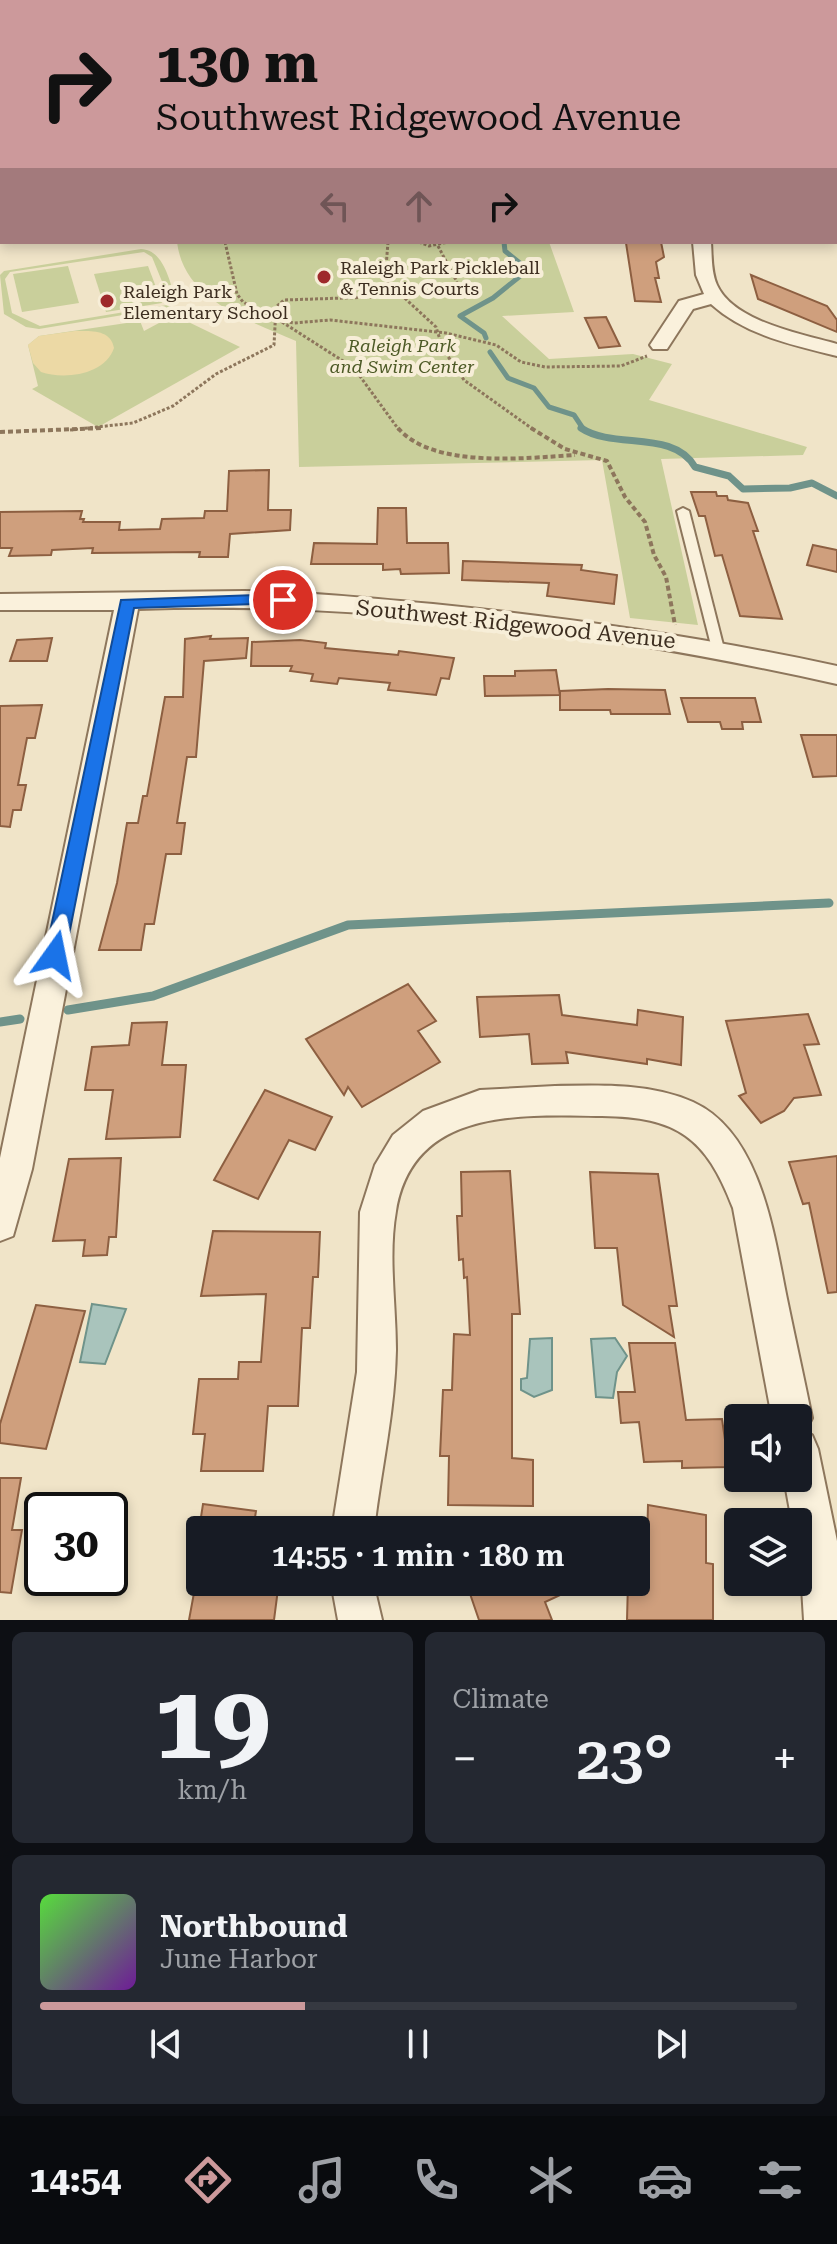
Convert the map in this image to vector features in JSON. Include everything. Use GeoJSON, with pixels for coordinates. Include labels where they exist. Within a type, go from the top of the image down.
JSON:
{"type":"FeatureCollection","features":[{"type":"Feature","properties":{"kind":"street"},"geometry":{"type":"LineString","coordinates":[[702,244],[707,282],[714,297],[725,308],[744,319],[837,350]]}},
{"type":"Feature","properties":{"kind":"street"},"geometry":{"type":"LineString","coordinates":[[660,345],[686,305],[714,297]]}},
{"type":"Feature","properties":{"kind":"street","name":"Southwest Ridgewood Avenue"},"geometry":{"type":"LineString","coordinates":[[0,602],[283,600],[499,619],[678,642],[837,675]]}},
{"type":"Feature","properties":{"kind":"street"},"geometry":{"type":"LineString","coordinates":[[0,1224],[18,1154],[127,603]]}},
{"type":"Feature","properties":{"kind":"street"},"geometry":{"type":"LineString","coordinates":[[355,1516],[377,1371],[374,1233],[379,1205],[391,1168],[407,1143],[431,1123],[480,1105],[638,1102],[684,1115],[711,1137],[740,1180],[751,1208],[789,1404]]}},
{"type":"Feature","properties":{"kind":"street"},"geometry":{"type":"LineString","coordinates":[[807,1492],[824,1580],[826,1620]]}},
{"type":"Feature","properties":{"kind":"street"},"geometry":{"type":"LineString","coordinates":[[355,1596],[360,1620]]}},
{"type":"Feature","properties":{"kind":"lane"},"geometry":{"type":"LineString","coordinates":[[683,511],[718,649]]}},
{"type":"Feature","properties":{"kind":"path"},"geometry":{"type":"LineString","coordinates":[[226,244],[237,294],[243,302],[351,365],[375,391],[403,433],[426,449],[454,456],[584,454]]}},
{"type":"Feature","properties":{"kind":"path"},"geometry":{"type":"LineString","coordinates":[[388,244],[385,280],[430,319],[443,349],[464,380],[547,439],[565,449],[607,461],[625,497],[645,522],[654,555],[666,577],[678,642]]}},
{"type":"Feature","properties":{"kind":"path"},"geometry":{"type":"LineString","coordinates":[[422,244],[443,244]]}},
{"type":"Feature","properties":{"kind":"path"},"geometry":{"type":"LineString","coordinates":[[438,246],[457,282]]}},
{"type":"Feature","properties":{"kind":"path"},"geometry":{"type":"LineString","coordinates":[[369,267],[386,267]]}},
{"type":"Feature","properties":{"kind":"path"},"geometry":{"type":"LineString","coordinates":[[0,432],[107,428],[133,423],[184,399],[216,374],[274,345],[278,320],[276,307],[284,300],[362,298],[398,292]]}},
{"type":"Feature","properties":{"kind":"path"},"geometry":{"type":"LineString","coordinates":[[278,320],[349,322],[486,341],[521,362],[545,367],[621,366],[643,360],[660,345]]}},
{"type":"Feature","properties":{"kind":"green space","name":"Raleigh Park and Swim Center"},"geometry":{"type":"Polygon","coordinates":[[[178,244],[550,244],[574,312],[502,316],[549,359],[633,354],[672,364],[649,400],[807,447],[803,455],[661,459],[698,625],[630,618],[602,460],[299,467],[296,341],[222,306],[205,294],[182,262],[178,244]]]}},
{"type":"Feature","properties":{"kind":"green space"},"geometry":{"type":"Polygon","coordinates":[[[141,249],[149,251],[160,261],[176,299],[171,307],[39,329],[26,327],[4,314],[0,275],[4,271],[141,249]],[[144,252],[10,272],[5,279],[12,313],[40,326],[167,305],[170,301],[152,257],[144,252]]]}},
{"type":"Feature","properties":{"kind":"green space"},"geometry":{"type":"Polygon","coordinates":[[[68,266],[79,303],[22,312],[13,274],[68,266]]]}},
{"type":"Feature","properties":{"kind":"green space"},"geometry":{"type":"Polygon","coordinates":[[[148,266],[162,303],[106,312],[94,274],[148,266]]]}},
{"type":"Feature","properties":{"kind":"green space"},"geometry":{"type":"Polygon","coordinates":[[[174,315],[240,347],[98,427],[32,389],[38,386],[28,345],[39,336],[140,321],[144,331],[174,315]]]}},
{"type":"Feature","properties":{"kind":"sand"},"geometry":{"type":"Polygon","coordinates":[[[75,331],[99,332],[109,337],[114,348],[109,357],[93,370],[83,373],[61,375],[41,372],[33,363],[28,345],[39,336],[75,331]]]}},
{"type":"Feature","properties":{"kind":"water"},"geometry":{"type":"Polygon","coordinates":[[[92,1304],[126,1309],[105,1364],[80,1362],[92,1304]]]}},
{"type":"Feature","properties":{"kind":"water"},"geometry":{"type":"Polygon","coordinates":[[[552,1338],[552,1390],[534,1397],[521,1390],[521,1379],[527,1378],[530,1339],[552,1338]]]}},
{"type":"Feature","properties":{"kind":"water"},"geometry":{"type":"Polygon","coordinates":[[[615,1338],[627,1356],[617,1372],[613,1398],[596,1397],[591,1339],[615,1338]]]}},
{"type":"Feature","properties":{"kind":"building"},"geometry":{"type":"Polygon","coordinates":[[[626,244],[661,244],[664,257],[656,262],[659,278],[655,278],[661,302],[635,301],[626,244]]]}},
{"type":"Feature","properties":{"kind":"building"},"geometry":{"type":"Polygon","coordinates":[[[751,275],[827,306],[837,320],[837,332],[758,299],[751,275]]]}},
{"type":"Feature","properties":{"kind":"building"},"geometry":{"type":"Polygon","coordinates":[[[606,317],[620,346],[599,348],[585,318],[606,317]]]}},
{"type":"Feature","properties":{"kind":"building"},"geometry":{"type":"Polygon","coordinates":[[[269,470],[268,510],[291,510],[290,530],[230,534],[228,557],[199,557],[200,552],[92,553],[93,548],[52,550],[51,555],[9,556],[12,548],[0,548],[0,512],[82,511],[80,519],[84,519],[83,522],[120,522],[119,530],[160,529],[162,519],[204,518],[205,511],[227,511],[229,471],[269,470]]]}},
{"type":"Feature","properties":{"kind":"building"},"geometry":{"type":"Polygon","coordinates":[[[691,492],[716,492],[717,496],[727,496],[728,500],[748,503],[758,531],[753,531],[782,619],[740,616],[722,555],[715,556],[705,516],[699,516],[691,492]]]}},
{"type":"Feature","properties":{"kind":"building"},"geometry":{"type":"Polygon","coordinates":[[[378,508],[406,508],[407,543],[448,543],[449,573],[401,574],[400,569],[383,570],[383,564],[311,564],[314,543],[377,544],[378,508]]]}},
{"type":"Feature","properties":{"kind":"building"},"geometry":{"type":"Polygon","coordinates":[[[813,545],[837,550],[837,572],[807,565],[813,545]]]}},
{"type":"Feature","properties":{"kind":"building"},"geometry":{"type":"Polygon","coordinates":[[[463,561],[582,565],[581,570],[617,575],[614,604],[547,596],[549,583],[462,580],[463,561]]]}},
{"type":"Feature","properties":{"kind":"building"},"geometry":{"type":"Polygon","coordinates":[[[211,636],[210,639],[248,638],[246,658],[204,661],[196,757],[187,757],[177,823],[185,823],[181,854],[166,854],[154,924],[145,924],[141,950],[99,950],[117,883],[127,823],[138,823],[143,796],[147,796],[165,697],[183,697],[185,639],[211,636]]]}},
{"type":"Feature","properties":{"kind":"building"},"geometry":{"type":"Polygon","coordinates":[[[52,638],[47,661],[10,661],[17,640],[52,638]]]}},
{"type":"Feature","properties":{"kind":"building"},"geometry":{"type":"Polygon","coordinates":[[[300,640],[326,643],[325,648],[398,655],[399,651],[454,658],[449,679],[441,678],[436,695],[388,690],[390,683],[339,678],[337,684],[311,681],[313,674],[290,671],[292,666],[251,666],[252,642],[300,640]]]}},
{"type":"Feature","properties":{"kind":"building"},"geometry":{"type":"Polygon","coordinates":[[[556,670],[560,695],[485,696],[484,676],[515,676],[515,671],[556,670]]]}},
{"type":"Feature","properties":{"kind":"building"},"geometry":{"type":"Polygon","coordinates":[[[665,690],[670,714],[560,710],[560,691],[665,690]]]}},
{"type":"Feature","properties":{"kind":"building"},"geometry":{"type":"Polygon","coordinates":[[[681,698],[755,698],[761,722],[742,722],[743,729],[722,729],[720,722],[688,722],[681,698]]]}},
{"type":"Feature","properties":{"kind":"building"},"geometry":{"type":"Polygon","coordinates":[[[42,705],[35,738],[27,738],[18,785],[26,785],[21,810],[13,810],[10,827],[0,826],[0,706],[42,705]]]}},
{"type":"Feature","properties":{"kind":"building"},"geometry":{"type":"Polygon","coordinates":[[[801,735],[837,735],[837,776],[813,777],[801,735]]]}},
{"type":"Feature","properties":{"kind":"building"},"geometry":{"type":"Polygon","coordinates":[[[408,984],[436,1021],[418,1031],[440,1062],[362,1107],[348,1087],[344,1095],[306,1039],[408,984]]]}},
{"type":"Feature","properties":{"kind":"building"},"geometry":{"type":"Polygon","coordinates":[[[559,995],[562,1015],[637,1025],[638,1010],[683,1017],[681,1065],[647,1059],[647,1064],[566,1052],[568,1063],[532,1064],[529,1034],[480,1037],[477,997],[559,995]]]}},
{"type":"Feature","properties":{"kind":"building"},"geometry":{"type":"Polygon","coordinates":[[[808,1014],[819,1044],[804,1045],[821,1095],[794,1098],[784,1111],[761,1123],[739,1096],[746,1093],[726,1021],[808,1014]]]}},
{"type":"Feature","properties":{"kind":"building"},"geometry":{"type":"Polygon","coordinates":[[[167,1022],[162,1065],[186,1065],[180,1137],[106,1139],[113,1090],[85,1090],[92,1047],[129,1045],[132,1023],[167,1022]]]}},
{"type":"Feature","properties":{"kind":"building"},"geometry":{"type":"Polygon","coordinates":[[[265,1090],[332,1117],[315,1150],[289,1140],[258,1199],[214,1180],[265,1090]]]}},
{"type":"Feature","properties":{"kind":"building"},"geometry":{"type":"Polygon","coordinates":[[[837,1156],[837,1292],[828,1293],[809,1203],[803,1204],[789,1162],[837,1156]]]}},
{"type":"Feature","properties":{"kind":"building"},"geometry":{"type":"Polygon","coordinates":[[[121,1158],[116,1237],[109,1237],[107,1255],[83,1256],[85,1240],[53,1241],[69,1159],[121,1158]]]}},
{"type":"Feature","properties":{"kind":"building"},"geometry":{"type":"Polygon","coordinates":[[[510,1171],[520,1314],[512,1314],[512,1458],[533,1460],[533,1506],[448,1505],[449,1456],[440,1456],[443,1390],[452,1390],[454,1334],[470,1335],[467,1277],[464,1278],[463,1259],[459,1260],[457,1216],[462,1216],[461,1172],[510,1171]]]}},
{"type":"Feature","properties":{"kind":"building"},"geometry":{"type":"Polygon","coordinates":[[[590,1172],[658,1174],[677,1306],[669,1306],[674,1337],[623,1305],[617,1248],[595,1248],[590,1172]]]}},
{"type":"Feature","properties":{"kind":"building"},"geometry":{"type":"Polygon","coordinates":[[[213,1231],[320,1232],[318,1277],[313,1277],[310,1328],[302,1328],[298,1406],[268,1406],[263,1471],[201,1471],[205,1434],[193,1434],[199,1379],[238,1379],[239,1362],[261,1362],[266,1294],[201,1296],[213,1231]]]}},
{"type":"Feature","properties":{"kind":"building"},"geometry":{"type":"Polygon","coordinates":[[[36,1305],[85,1311],[46,1449],[0,1443],[0,1424],[36,1305]]]}},
{"type":"Feature","properties":{"kind":"building"},"geometry":{"type":"Polygon","coordinates":[[[629,1343],[675,1343],[686,1420],[722,1419],[724,1467],[682,1468],[682,1461],[644,1462],[639,1422],[621,1423],[618,1392],[635,1392],[629,1343]]]}},
{"type":"Feature","properties":{"kind":"building"},"geometry":{"type":"Polygon","coordinates":[[[0,1478],[21,1478],[12,1530],[22,1530],[11,1593],[0,1592],[0,1478]]]}},
{"type":"Feature","properties":{"kind":"building"},"geometry":{"type":"Polygon","coordinates":[[[203,1504],[256,1511],[255,1516],[201,1516],[203,1504]]]}},
{"type":"Feature","properties":{"kind":"building"},"geometry":{"type":"Polygon","coordinates":[[[648,1505],[706,1515],[706,1563],[713,1564],[713,1620],[627,1620],[628,1596],[650,1596],[648,1505]]]}},
{"type":"Feature","properties":{"kind":"building"},"geometry":{"type":"Polygon","coordinates":[[[193,1596],[277,1596],[274,1620],[189,1620],[193,1596]]]}},
{"type":"Feature","properties":{"kind":"building"},"geometry":{"type":"Polygon","coordinates":[[[471,1596],[558,1596],[545,1602],[552,1620],[479,1620],[471,1596]]]}},
{"type":"Feature","properties":{"kind":"waterway"},"geometry":{"type":"LineString","coordinates":[[486,338],[484,333],[460,316],[493,298],[524,273],[521,264],[505,251],[504,244]]}},
{"type":"Feature","properties":{"kind":"waterway"},"geometry":{"type":"LineString","coordinates":[[490,352],[508,378],[534,388],[549,407],[574,415],[583,429]]}},
{"type":"Feature","properties":{"kind":"waterway"},"geometry":{"type":"LineString","coordinates":[[583,429],[610,438],[673,448],[685,455],[695,467],[729,476],[743,489],[790,488],[812,483],[837,496]]}},
{"type":"Feature","properties":{"kind":"waterway"},"geometry":{"type":"LineString","coordinates":[[68,1010],[153,996],[348,925],[829,903]]}},
{"type":"Feature","properties":{"kind":"waterway"},"geometry":{"type":"LineString","coordinates":[[0,1022],[20,1019]]}},
{"type":"Feature","properties":{"kind":"place","name":"Raleigh Park Pickleball & Tennis Courts"},"geometry":{"type":"Point","coordinates":[324,277]}},
{"type":"Feature","properties":{"kind":"place","name":"Raleigh Park Elementary School"},"geometry":{"type":"Point","coordinates":[107,301]}},
{"type":"Feature","properties":{"kind":"route"},"geometry":{"type":"LineString","coordinates":[[55,955],[127,603],[283,600]]}}]}
